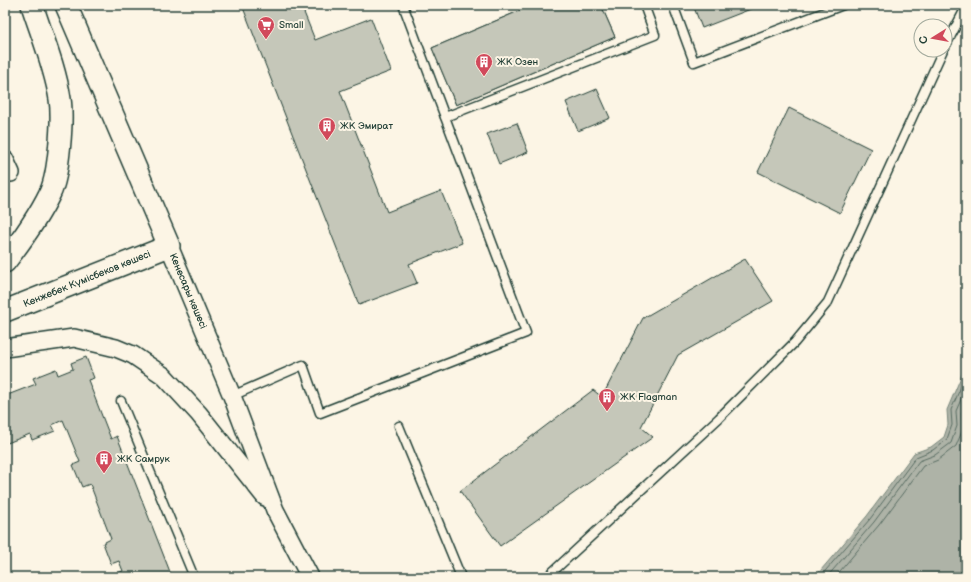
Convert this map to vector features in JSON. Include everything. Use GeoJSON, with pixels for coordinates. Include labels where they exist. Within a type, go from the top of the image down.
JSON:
{"type":"FeatureCollection","features":[{"type":"Feature","properties":{"kind":"street"},"geometry":{"type":"LineString","coordinates":[[5,262],[27,233],[51,192],[61,146],[60,100],[52,66],[32,5]]}},
{"type":"Feature","properties":{"kind":"street","name":"Кенесары көшесі"},"geometry":{"type":"LineString","coordinates":[[66,5],[232,396],[275,510],[309,577]]}},
{"type":"Feature","properties":{"kind":"street","name":"Кенжебек Күмісбеков көшесі"},"geometry":{"type":"LineString","coordinates":[[5,311],[169,246]]}},
{"type":"Feature","properties":{"kind":"street"},"geometry":{"type":"LineString","coordinates":[[5,348],[74,338],[116,348],[133,355],[164,376],[199,414],[275,510]]}},
{"type":"Feature","properties":{"kind":"lane"},"geometry":{"type":"LineString","coordinates":[[232,396],[302,365],[320,413],[526,334],[403,5]]}},
{"type":"Feature","properties":{"kind":"lane"},"geometry":{"type":"LineString","coordinates":[[445,117],[655,35],[644,5]]}},
{"type":"Feature","properties":{"kind":"lane"},"geometry":{"type":"LineString","coordinates":[[673,5],[694,62],[844,5]]}},
{"type":"Feature","properties":{"kind":"lane"},"geometry":{"type":"LineString","coordinates":[[953,31],[966,7]]}},
{"type":"Feature","properties":{"kind":"lane"},"geometry":{"type":"LineString","coordinates":[[547,577],[719,418],[795,342],[828,302],[939,58]]}},
{"type":"Feature","properties":{"kind":"lane"},"geometry":{"type":"LineString","coordinates":[[121,401],[194,577]]}},
{"type":"Feature","properties":{"kind":"lane"},"geometry":{"type":"LineString","coordinates":[[399,426],[461,577]]}},
{"type":"Feature","properties":{"kind":"water"},"geometry":{"type":"Polygon","coordinates":[[[966,365],[966,577],[815,577],[867,516],[914,453],[931,447],[944,437],[948,425],[947,410],[966,365]]]}},
{"type":"Feature","properties":{"kind":"building","name":"ЖК Эмират"},"geometry":{"type":"Polygon","coordinates":[[[242,5],[301,5],[315,40],[371,18],[391,71],[340,91],[387,212],[441,191],[462,243],[409,264],[417,283],[359,305],[242,5]]]}},
{"type":"Feature","properties":{"kind":"building","name":"ЖК Озен"},"geometry":{"type":"Polygon","coordinates":[[[533,5],[601,5],[615,37],[456,105],[432,48],[533,5]]]}},
{"type":"Feature","properties":{"kind":"building","name":"ЖК Озен"},"geometry":{"type":"Polygon","coordinates":[[[533,5],[601,5],[615,37],[456,105],[432,48],[533,5]]]}},
{"type":"Feature","properties":{"kind":"building"},"geometry":{"type":"Polygon","coordinates":[[[693,5],[761,5],[702,28],[693,5]]]}},
{"type":"Feature","properties":{"kind":"building"},"geometry":{"type":"Polygon","coordinates":[[[597,89],[610,118],[578,131],[566,102],[597,89]]]}},
{"type":"Feature","properties":{"kind":"building"},"geometry":{"type":"Polygon","coordinates":[[[789,108],[871,149],[840,213],[758,172],[789,108]]]}},
{"type":"Feature","properties":{"kind":"building"},"geometry":{"type":"Polygon","coordinates":[[[517,123],[528,152],[499,164],[487,134],[517,123]]]}},
{"type":"Feature","properties":{"kind":"building","name":"ЖК Flagman"},"geometry":{"type":"Polygon","coordinates":[[[745,259],[773,301],[678,355],[641,427],[653,437],[500,546],[460,491],[593,390],[602,397],[643,318],[745,259]]]}},
{"type":"Feature","properties":{"kind":"building","name":"ЖК Самрук"},"geometry":{"type":"Polygon","coordinates":[[[86,357],[94,378],[88,380],[111,439],[117,436],[172,577],[107,577],[123,571],[119,561],[111,564],[103,543],[111,539],[90,484],[82,487],[73,465],[80,462],[63,420],[52,425],[55,431],[32,440],[30,434],[5,444],[5,396],[36,384],[33,378],[56,369],[58,375],[73,369],[71,363],[86,357]]]}},
{"type":"Feature","properties":{"kind":"place","name":"Small"},"geometry":{"type":"Point","coordinates":[266,40]}},
{"type":"Feature","properties":{"kind":"place","name":"ЖК Озен"},"geometry":{"type":"Point","coordinates":[484,77]}},
{"type":"Feature","properties":{"kind":"place","name":"ЖК Эмират"},"geometry":{"type":"Point","coordinates":[327,141]}},
{"type":"Feature","properties":{"kind":"place","name":"ЖК Flagman"},"geometry":{"type":"Point","coordinates":[607,412]}},
{"type":"Feature","properties":{"kind":"place","name":"ЖК Самрук"},"geometry":{"type":"Point","coordinates":[104,474]}}]}
